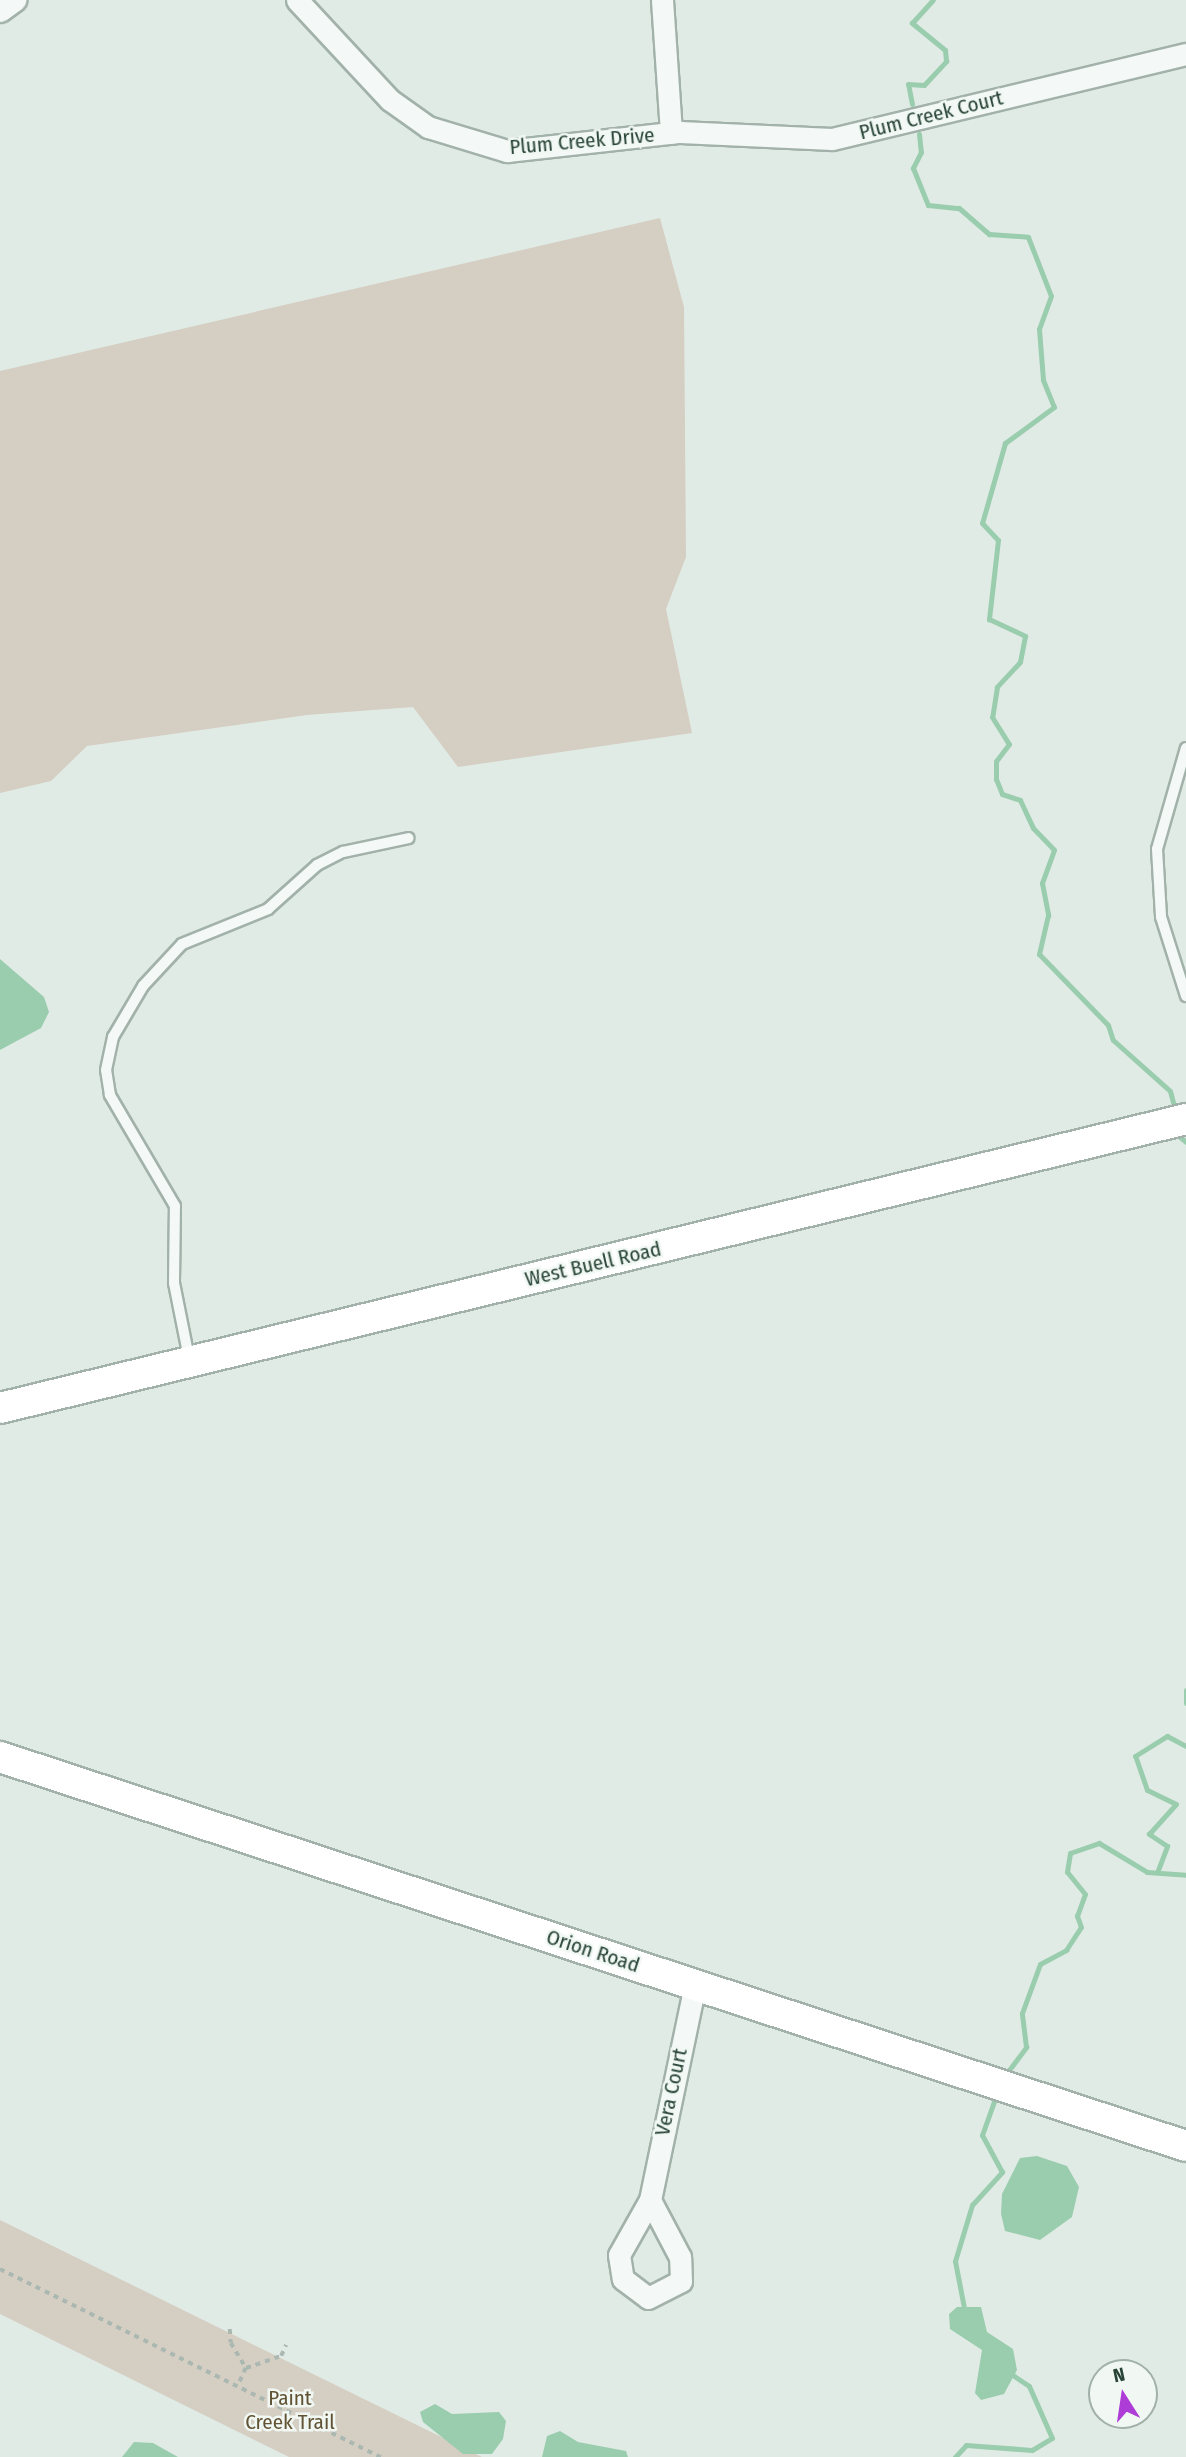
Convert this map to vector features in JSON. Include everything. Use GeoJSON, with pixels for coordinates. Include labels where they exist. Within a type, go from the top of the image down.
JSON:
{"type":"FeatureCollection","features":[{"type":"Feature","properties":{"kind":"main road","name":"West Buell Road"},"geometry":{"type":"LineString","coordinates":[[0,1408],[1186,1119]]}},
{"type":"Feature","properties":{"kind":"main road","name":"Orion Road"},"geometry":{"type":"LineString","coordinates":[[0,1757],[1186,2146]]}},
{"type":"Feature","properties":{"kind":"street"},"geometry":{"type":"LineString","coordinates":[[0,11],[15,0]]}},
{"type":"Feature","properties":{"kind":"street","name":"Plum Creek Drive"},"geometry":{"type":"LineString","coordinates":[[297,0],[390,100],[452,138],[507,151],[671,133]]}},
{"type":"Feature","properties":{"kind":"street"},"geometry":{"type":"LineString","coordinates":[[662,0],[671,133]]}},
{"type":"Feature","properties":{"kind":"street","name":"Plum Creek Court"},"geometry":{"type":"LineString","coordinates":[[671,133],[832,139],[1186,54]]}},
{"type":"Feature","properties":{"kind":"street","name":"Vera Court"},"geometry":{"type":"LineString","coordinates":[[650,2200],[695,1984]]}},
{"type":"Feature","properties":{"kind":"lane"},"geometry":{"type":"LineString","coordinates":[[1186,748],[1183,782],[1157,849],[1161,917],[1186,996]]}},
{"type":"Feature","properties":{"kind":"lane"},"geometry":{"type":"LineString","coordinates":[[189,1361],[174,1283],[175,1206],[110,1095],[106,1070],[113,1037],[143,986],[182,944],[268,909],[317,865],[343,852],[408,838]]}},
{"type":"Feature","properties":{"kind":"path"},"geometry":{"type":"LineString","coordinates":[[0,2269],[382,2457]]}},
{"type":"Feature","properties":{"kind":"path"},"geometry":{"type":"LineString","coordinates":[[230,2329],[246,2368]]}},
{"type":"Feature","properties":{"kind":"path"},"geometry":{"type":"LineString","coordinates":[[237,2386],[246,2368],[281,2356],[286,2345]]}},
{"type":"Feature","properties":{"kind":"green space"},"geometry":{"type":"Polygon","coordinates":[[[660,218],[684,307],[686,557],[666,609],[692,733],[458,767],[413,707],[307,715],[87,746],[51,781],[0,793],[0,371],[660,218]]]}},
{"type":"Feature","properties":{"kind":"green space","name":"Paint Creek Trail"},"geometry":{"type":"Polygon","coordinates":[[[0,2220],[482,2457],[289,2457],[0,2314],[0,2220]]]}},
{"type":"Feature","properties":{"kind":"shaded area"},"geometry":{"type":"Polygon","coordinates":[[[0,959],[44,997],[49,1012],[41,1028],[0,1050],[0,959]]]}},
{"type":"Feature","properties":{"kind":"shaded area"},"geometry":{"type":"Polygon","coordinates":[[[1037,2156],[1067,2166],[1079,2187],[1072,2217],[1040,2240],[1005,2231],[1001,2214],[1002,2194],[1020,2158],[1037,2156]]]}},
{"type":"Feature","properties":{"kind":"shaded area"},"geometry":{"type":"Polygon","coordinates":[[[957,2307],[981,2307],[987,2332],[1013,2349],[1017,2370],[1004,2394],[981,2400],[975,2393],[982,2350],[950,2329],[949,2314],[957,2307]]]}},
{"type":"Feature","properties":{"kind":"shaded area"},"geometry":{"type":"Polygon","coordinates":[[[435,2404],[452,2414],[499,2412],[506,2421],[503,2439],[492,2454],[463,2454],[423,2422],[420,2412],[435,2404]]]}},
{"type":"Feature","properties":{"kind":"shaded area"},"geometry":{"type":"Polygon","coordinates":[[[560,2431],[578,2442],[626,2451],[628,2457],[542,2457],[547,2436],[560,2431]]]}},
{"type":"Feature","properties":{"kind":"shaded area"},"geometry":{"type":"Polygon","coordinates":[[[134,2442],[153,2443],[178,2457],[122,2457],[134,2442]]]}},
{"type":"Feature","properties":{"kind":"waterway"},"geometry":{"type":"LineString","coordinates":[[912,104],[908,84],[924,85],[946,61],[945,50],[912,23],[933,0]]}},
{"type":"Feature","properties":{"kind":"waterway"},"geometry":{"type":"LineString","coordinates":[[919,134],[921,152],[913,168],[928,205],[959,208],[989,234],[1028,237],[1051,296],[1039,329],[1043,380],[1054,407],[1005,443],[982,523],[998,540],[989,619],[1025,636],[1020,662],[997,687],[992,717],[1009,744],[996,761],[996,779],[1002,794],[1020,800],[1033,828],[1054,850],[1042,883],[1048,915],[1039,954],[1108,1025],[1113,1040],[1170,1091],[1174,1106]]}},
{"type":"Feature","properties":{"kind":"waterway"},"geometry":{"type":"LineString","coordinates":[[1180,1137],[1186,1142]]}},
{"type":"Feature","properties":{"kind":"waterway"},"geometry":{"type":"LineString","coordinates":[[1186,1690],[1186,1703]]}},
{"type":"Feature","properties":{"kind":"waterway"},"geometry":{"type":"LineString","coordinates":[[1158,1870],[1167,1846],[1149,1834],[1176,1804],[1147,1790],[1135,1756],[1167,1736],[1186,1746]]}},
{"type":"Feature","properties":{"kind":"waterway"},"geometry":{"type":"LineString","coordinates":[[1003,2078],[1026,2047],[1022,2013],[1040,1964],[1066,1950],[1081,1927],[1077,1916],[1085,1894],[1067,1872],[1070,1853],[1099,1843],[1147,1872],[1186,1875]]}},
{"type":"Feature","properties":{"kind":"waterway"},"geometry":{"type":"LineString","coordinates":[[965,2313],[955,2261],[972,2205],[1002,2172],[982,2135],[997,2093]]}},
{"type":"Feature","properties":{"kind":"waterway"},"geometry":{"type":"LineString","coordinates":[[955,2457],[966,2445],[1032,2450],[1052,2438],[1029,2386],[1010,2373]]}}]}
